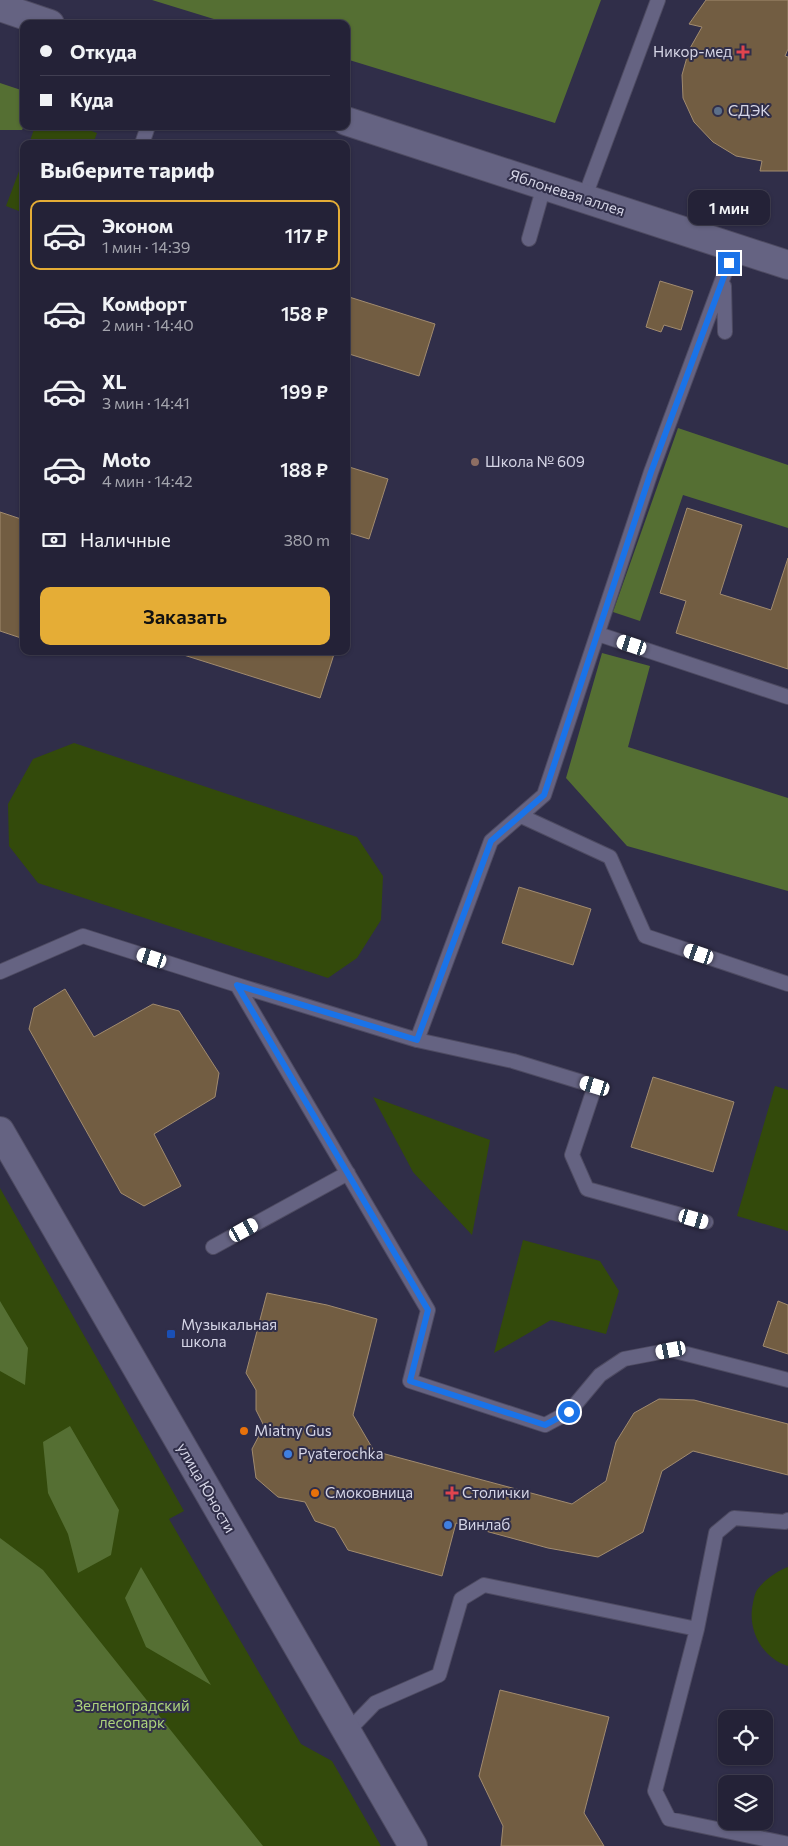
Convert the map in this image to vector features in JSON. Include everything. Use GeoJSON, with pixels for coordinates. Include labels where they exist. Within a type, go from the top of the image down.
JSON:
{"type":"FeatureCollection","features":[{"type":"Feature","properties":{"kind":"street"},"geometry":{"type":"LineString","coordinates":[[0,7],[38,20]]}},
{"type":"Feature","properties":{"kind":"street","name":"Яблоневая аллея"},"geometry":{"type":"LineString","coordinates":[[350,122],[788,264]]}},
{"type":"Feature","properties":{"kind":"street","name":"улица Юности"},"geometry":{"type":"LineString","coordinates":[[0,1131],[413,1846]]}},
{"type":"Feature","properties":{"kind":"lane"},"geometry":{"type":"LineString","coordinates":[[584,199],[658,0]]}},
{"type":"Feature","properties":{"kind":"lane"},"geometry":{"type":"LineString","coordinates":[[529,239],[544,186]]}},
{"type":"Feature","properties":{"kind":"lane"},"geometry":{"type":"LineString","coordinates":[[417,1040],[491,841],[544,795],[651,472],[734,248]]}},
{"type":"Feature","properties":{"kind":"lane"},"geometry":{"type":"LineString","coordinates":[[723,278],[725,332]]}},
{"type":"Feature","properties":{"kind":"lane"},"geometry":{"type":"LineString","coordinates":[[598,634],[788,696]]}},
{"type":"Feature","properties":{"kind":"lane"},"geometry":{"type":"LineString","coordinates":[[520,816],[610,858],[645,936],[788,984]]}},
{"type":"Feature","properties":{"kind":"lane"},"geometry":{"type":"LineString","coordinates":[[0,972],[83,936],[417,1040],[513,1061],[595,1086],[572,1155],[587,1189],[706,1222]]}},
{"type":"Feature","properties":{"kind":"lane"},"geometry":{"type":"LineString","coordinates":[[237,985],[428,1310],[410,1381],[545,1425],[569,1412],[600,1375],[624,1359],[671,1350],[788,1380]]}},
{"type":"Feature","properties":{"kind":"lane"},"geometry":{"type":"LineString","coordinates":[[213,1247],[348,1173]]}},
{"type":"Feature","properties":{"kind":"lane"},"geometry":{"type":"LineString","coordinates":[[788,1520],[784,1522],[734,1518],[716,1533],[697,1629],[655,1791],[669,1819],[788,1844]]}},
{"type":"Feature","properties":{"kind":"lane"},"geometry":{"type":"LineString","coordinates":[[346,1732],[375,1703],[439,1675],[461,1599],[484,1585],[697,1629]]}},
{"type":"Feature","properties":{"kind":"green space"},"geometry":{"type":"Polygon","coordinates":[[[152,0],[601,0],[555,123],[350,60],[350,20],[217,20],[152,0]]]}},
{"type":"Feature","properties":{"kind":"green space"},"geometry":{"type":"Polygon","coordinates":[[[0,83],[20,90],[20,130],[0,130],[0,83]]]}},
{"type":"Feature","properties":{"kind":"green space"},"geometry":{"type":"Polygon","coordinates":[[[34,130],[89,130],[97,133],[94,140],[30,140],[34,130]]]}},
{"type":"Feature","properties":{"kind":"green space"},"geometry":{"type":"Polygon","coordinates":[[[20,169],[20,211],[6,206],[20,169]]]}},
{"type":"Feature","properties":{"kind":"green space"},"geometry":{"type":"Polygon","coordinates":[[[678,428],[788,465],[788,528],[683,495],[640,621],[613,612],[678,428]]]}},
{"type":"Feature","properties":{"kind":"green space"},"geometry":{"type":"Polygon","coordinates":[[[602,653],[650,666],[628,747],[788,798],[788,891],[627,846],[566,778],[602,653]]]}},
{"type":"Feature","properties":{"kind":"green space"},"geometry":{"type":"Polygon","coordinates":[[[74,743],[357,837],[383,876],[381,920],[357,958],[328,978],[38,883],[9,846],[8,804],[33,759],[74,743]]]}},
{"type":"Feature","properties":{"kind":"green space"},"geometry":{"type":"Polygon","coordinates":[[[775,1086],[788,1090],[788,1231],[737,1216],[775,1086]]]}},
{"type":"Feature","properties":{"kind":"green space"},"geometry":{"type":"Polygon","coordinates":[[[373,1097],[490,1140],[472,1235],[413,1172],[373,1097]]]}},
{"type":"Feature","properties":{"kind":"green space","name":"Зеленоградский лесопарк"},"geometry":{"type":"Polygon","coordinates":[[[0,1188],[184,1511],[169,1519],[301,1744],[332,1761],[381,1846],[0,1846],[0,1188]]]}},
{"type":"Feature","properties":{"kind":"green space"},"geometry":{"type":"Polygon","coordinates":[[[523,1240],[600,1261],[619,1291],[606,1334],[551,1320],[494,1353],[523,1240]]]}},
{"type":"Feature","properties":{"kind":"green space"},"geometry":{"type":"Polygon","coordinates":[[[0,1301],[28,1348],[25,1385],[0,1371],[0,1301]]]}},
{"type":"Feature","properties":{"kind":"green space"},"geometry":{"type":"Polygon","coordinates":[[[70,1426],[119,1510],[111,1555],[78,1573],[68,1534],[48,1493],[43,1442],[70,1426]]]}},
{"type":"Feature","properties":{"kind":"green space"},"geometry":{"type":"Polygon","coordinates":[[[0,1538],[43,1570],[263,1846],[0,1846],[0,1538]]]}},
{"type":"Feature","properties":{"kind":"green space"},"geometry":{"type":"Polygon","coordinates":[[[141,1567],[211,1685],[146,1647],[125,1598],[141,1567]]]}},
{"type":"Feature","properties":{"kind":"green space"},"geometry":{"type":"Polygon","coordinates":[[[788,1567],[788,1666],[772,1658],[760,1644],[753,1627],[752,1609],[755,1594],[763,1583],[771,1576],[788,1567]]]}},
{"type":"Feature","properties":{"kind":"building"},"geometry":{"type":"Polygon","coordinates":[[[706,0],[788,0],[788,49],[785,56],[788,57],[788,171],[760,171],[762,161],[736,156],[713,142],[694,122],[683,98],[682,75],[689,50],[702,27],[689,24],[706,0]]]}},
{"type":"Feature","properties":{"kind":"building"},"geometry":{"type":"Polygon","coordinates":[[[660,281],[693,291],[681,330],[664,325],[661,332],[646,327],[660,281]]]}},
{"type":"Feature","properties":{"kind":"building"},"geometry":{"type":"Polygon","coordinates":[[[350,297],[435,324],[419,376],[350,354],[350,297]]]}},
{"type":"Feature","properties":{"kind":"building"},"geometry":{"type":"Polygon","coordinates":[[[350,467],[388,479],[369,539],[350,533],[350,467]]]}},
{"type":"Feature","properties":{"kind":"building"},"geometry":{"type":"Polygon","coordinates":[[[687,508],[742,525],[720,594],[771,610],[788,558],[788,669],[676,633],[686,601],[660,593],[687,508]]]}},
{"type":"Feature","properties":{"kind":"building"},"geometry":{"type":"Polygon","coordinates":[[[0,512],[20,519],[20,638],[0,631],[0,512]]]}},
{"type":"Feature","properties":{"kind":"building"},"geometry":{"type":"Polygon","coordinates":[[[184,655],[334,655],[320,698],[184,655]]]}},
{"type":"Feature","properties":{"kind":"building"},"geometry":{"type":"Polygon","coordinates":[[[519,887],[591,909],[573,965],[502,943],[519,887]]]}},
{"type":"Feature","properties":{"kind":"building"},"geometry":{"type":"Polygon","coordinates":[[[65,989],[94,1037],[153,1004],[179,1011],[219,1073],[215,1097],[154,1134],[181,1186],[144,1206],[121,1193],[29,1029],[34,1008],[65,989]]]}},
{"type":"Feature","properties":{"kind":"building"},"geometry":{"type":"Polygon","coordinates":[[[653,1077],[734,1102],[713,1172],[631,1147],[653,1077]]]}},
{"type":"Feature","properties":{"kind":"building"},"geometry":{"type":"Polygon","coordinates":[[[267,1293],[327,1305],[377,1319],[353,1415],[374,1451],[572,1504],[606,1481],[616,1442],[634,1413],[659,1399],[694,1400],[788,1424],[788,1475],[693,1451],[662,1471],[643,1532],[598,1557],[548,1548],[456,1523],[442,1576],[348,1550],[335,1528],[315,1521],[305,1502],[278,1497],[256,1478],[252,1449],[264,1426],[256,1410],[256,1390],[246,1373],[267,1293]]]}},
{"type":"Feature","properties":{"kind":"building"},"geometry":{"type":"Polygon","coordinates":[[[778,1301],[788,1305],[788,1354],[763,1346],[778,1301]]]}},
{"type":"Feature","properties":{"kind":"building"},"geometry":{"type":"Polygon","coordinates":[[[500,1690],[609,1717],[584,1813],[604,1846],[501,1846],[503,1826],[479,1776],[500,1690]]]}},
{"type":"Feature","properties":{"kind":"place","name":"Никор-мед"},"geometry":{"type":"Point","coordinates":[743,52]}},
{"type":"Feature","properties":{"kind":"place","name":"СДЭК"},"geometry":{"type":"Point","coordinates":[718,111]}},
{"type":"Feature","properties":{"kind":"place","name":"Школа № 609"},"geometry":{"type":"Point","coordinates":[475,462]}},
{"type":"Feature","properties":{"kind":"place","name":"Музыкальная школа"},"geometry":{"type":"Point","coordinates":[171,1334]}},
{"type":"Feature","properties":{"kind":"place","name":"Miatny Gus"},"geometry":{"type":"Point","coordinates":[244,1431]}},
{"type":"Feature","properties":{"kind":"place","name":"Pyaterochka"},"geometry":{"type":"Point","coordinates":[288,1454]}},
{"type":"Feature","properties":{"kind":"place","name":"Смоковница"},"geometry":{"type":"Point","coordinates":[315,1493]}},
{"type":"Feature","properties":{"kind":"place","name":"Столички"},"geometry":{"type":"Point","coordinates":[452,1493]}},
{"type":"Feature","properties":{"kind":"place","name":"Винлаб"},"geometry":{"type":"Point","coordinates":[448,1525]}},
{"type":"Feature","properties":{"kind":"route"},"geometry":{"type":"LineString","coordinates":[[569,1412],[545,1425],[410,1381],[428,1310],[237,985],[417,1040],[491,841],[544,795],[651,472],[729,263]]}}]}
